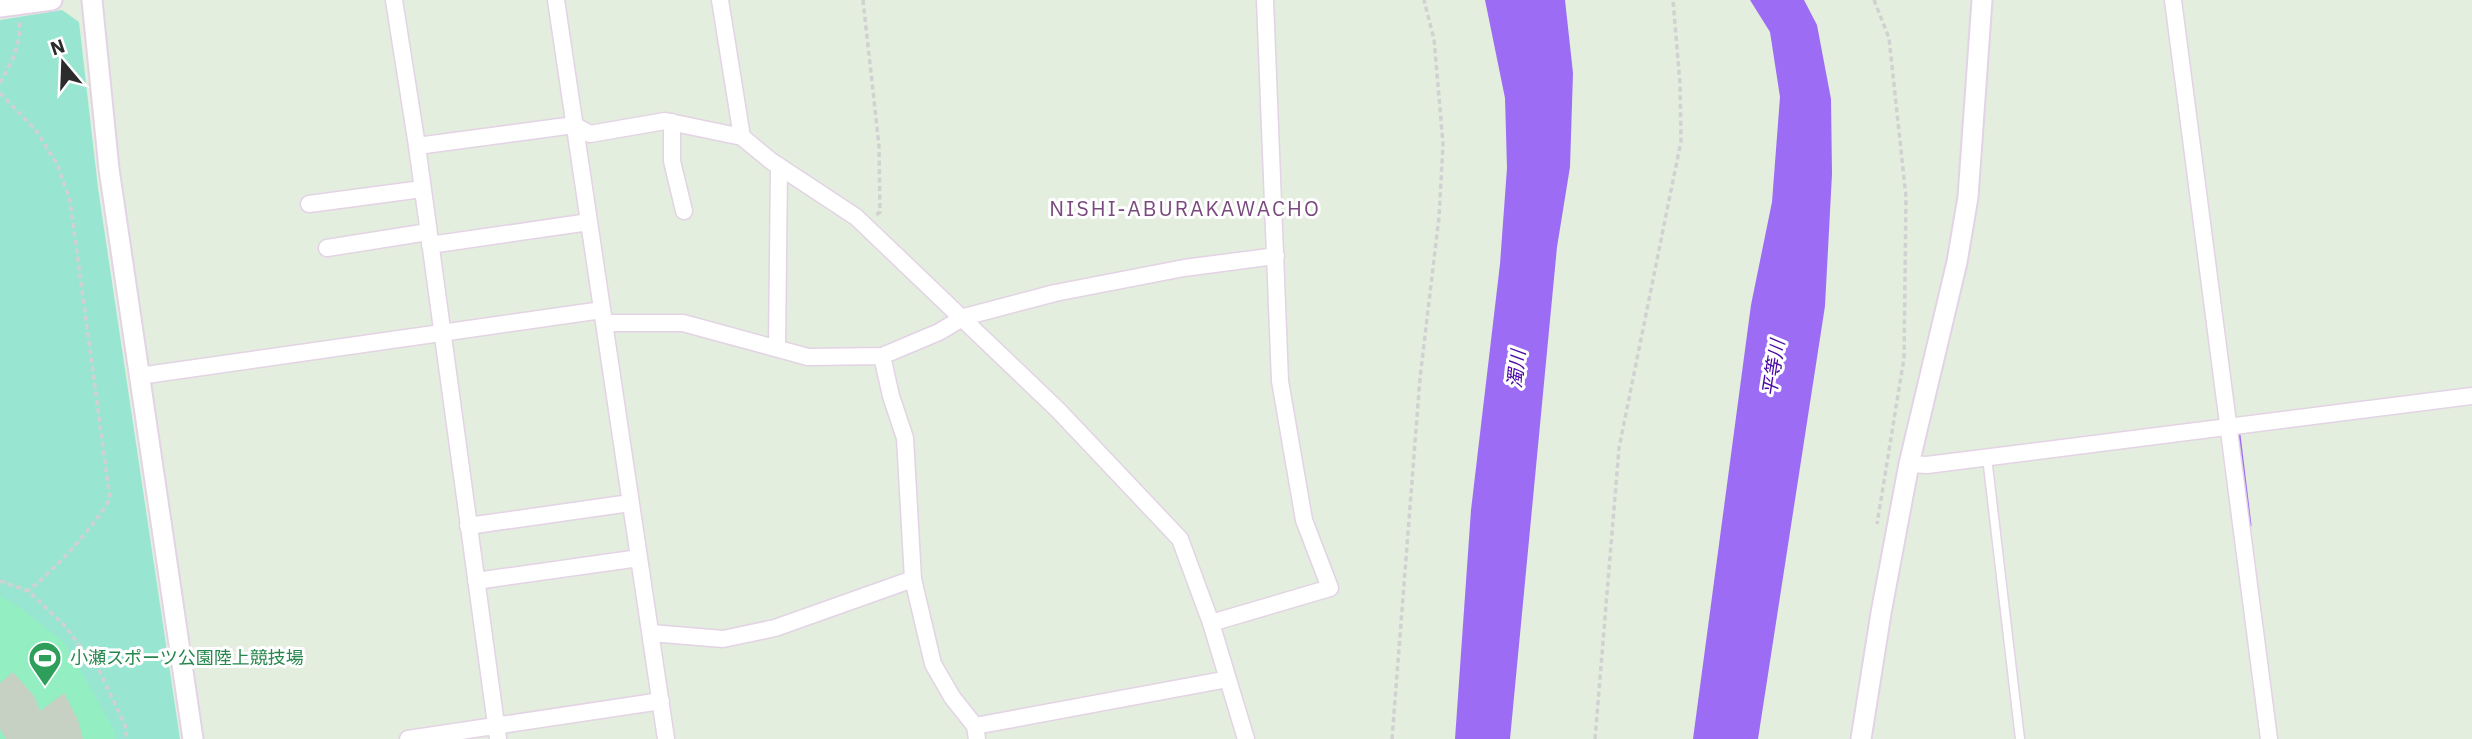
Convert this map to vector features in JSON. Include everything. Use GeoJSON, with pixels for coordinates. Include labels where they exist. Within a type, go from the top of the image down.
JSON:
{"type":"FeatureCollection","features":[{"type":"Feature","properties":{"kind":"street"},"geometry":{"type":"LineString","coordinates":[[8,6],[52,0]]}},
{"type":"Feature","properties":{"kind":"street"},"geometry":{"type":"LineString","coordinates":[[92,0],[109,169],[193,739]]}},
{"type":"Feature","properties":{"kind":"street"},"geometry":{"type":"LineString","coordinates":[[394,0],[417,146],[497,732]]}},
{"type":"Feature","properties":{"kind":"street"},"geometry":{"type":"LineString","coordinates":[[556,0],[666,739]]}},
{"type":"Feature","properties":{"kind":"street"},"geometry":{"type":"LineString","coordinates":[[720,0],[743,137]]}},
{"type":"Feature","properties":{"kind":"street"},"geometry":{"type":"LineString","coordinates":[[1211,623],[1330,588],[1304,520],[1280,381],[1265,0]]}},
{"type":"Feature","properties":{"kind":"street"},"geometry":{"type":"LineString","coordinates":[[1861,739],[1909,464],[1957,262],[1968,197],[1982,0]]}},
{"type":"Feature","properties":{"kind":"street"},"geometry":{"type":"LineString","coordinates":[[2173,0],[2269,739]]}},
{"type":"Feature","properties":{"kind":"street"},"geometry":{"type":"LineString","coordinates":[[417,146],[574,125],[590,134],[666,121],[743,137],[779,166],[856,217],[964,317],[1058,410],[1181,539],[1211,623],[1246,739]]}},
{"type":"Feature","properties":{"kind":"street"},"geometry":{"type":"LineString","coordinates":[[672,122],[672,161],[684,211]]}},
{"type":"Feature","properties":{"kind":"street"},"geometry":{"type":"LineString","coordinates":[[777,348],[779,166]]}},
{"type":"Feature","properties":{"kind":"street"},"geometry":{"type":"LineString","coordinates":[[309,204],[422,189]]}},
{"type":"Feature","properties":{"kind":"street"},"geometry":{"type":"LineString","coordinates":[[327,248],[589,222]]}},
{"type":"Feature","properties":{"kind":"street"},"geometry":{"type":"LineString","coordinates":[[139,376],[441,333],[603,316],[683,323],[808,357],[882,356],[939,332],[964,317],[1055,293],[1184,268],[1276,257]]}},
{"type":"Feature","properties":{"kind":"street"},"geometry":{"type":"LineString","coordinates":[[882,356],[891,396],[905,438],[914,579],[933,664],[976,733],[1228,679]]}},
{"type":"Feature","properties":{"kind":"street"},"geometry":{"type":"LineString","coordinates":[[1909,464],[1927,465],[2472,396]]}},
{"type":"Feature","properties":{"kind":"street"},"geometry":{"type":"LineString","coordinates":[[468,527],[631,503]]}},
{"type":"Feature","properties":{"kind":"street"},"geometry":{"type":"LineString","coordinates":[[476,581],[639,558]]}},
{"type":"Feature","properties":{"kind":"street"},"geometry":{"type":"LineString","coordinates":[[651,633],[723,639],[775,628],[914,579]]}},
{"type":"Feature","properties":{"kind":"street"},"geometry":{"type":"LineString","coordinates":[[408,739],[497,732],[661,701]]}},
{"type":"Feature","properties":{"kind":"lane"},"geometry":{"type":"LineString","coordinates":[[1987,457],[2020,739]]}},
{"type":"Feature","properties":{"kind":"path"},"geometry":{"type":"LineString","coordinates":[[863,0],[879,146],[880,212],[873,216]]}},
{"type":"Feature","properties":{"kind":"path"},"geometry":{"type":"LineString","coordinates":[[1392,739],[1420,378],[1438,218],[1443,144],[1434,39],[1424,0]]}},
{"type":"Feature","properties":{"kind":"path"},"geometry":{"type":"LineString","coordinates":[[1595,739],[1619,447],[1681,141],[1680,84],[1673,0]]}},
{"type":"Feature","properties":{"kind":"path"},"geometry":{"type":"LineString","coordinates":[[1874,0],[1889,38],[1906,197],[1904,358],[1876,535]]}},
{"type":"Feature","properties":{"kind":"path"},"geometry":{"type":"LineString","coordinates":[[0,83],[21,36],[8,6]]}},
{"type":"Feature","properties":{"kind":"path"},"geometry":{"type":"LineString","coordinates":[[0,93],[35,129],[50,152],[70,201],[110,499],[92,527],[59,565],[27,591]]}},
{"type":"Feature","properties":{"kind":"path"},"geometry":{"type":"LineString","coordinates":[[0,581],[27,591],[64,625],[100,672],[125,725],[127,739]]}},
{"type":"Feature","properties":{"kind":"shaded area"},"geometry":{"type":"Polygon","coordinates":[[[62,10],[79,22],[98,188],[180,739],[0,739],[0,20],[62,10]]]}},
{"type":"Feature","properties":{"kind":"green space","name":"小瀬スポーツ公園陸上競技場"},"geometry":{"type":"Polygon","coordinates":[[[0,596],[15,604],[65,643],[115,732],[116,739],[0,739],[0,596]]]}},
{"type":"Feature","properties":{"kind":"water","name":"濁川"},"geometry":{"type":"Polygon","coordinates":[[[1485,0],[1565,0],[1573,73],[1570,167],[1557,247],[1510,739],[1455,739],[1471,510],[1500,264],[1507,168],[1505,98],[1485,0]]]}},
{"type":"Feature","properties":{"kind":"water","name":"平等川"},"geometry":{"type":"Polygon","coordinates":[[[1750,0],[1804,0],[1817,25],[1831,99],[1832,174],[1825,306],[1758,739],[1693,739],[1751,305],[1772,202],[1780,97],[1770,32],[1750,0]]]}},
{"type":"Feature","properties":{"kind":"building"},"geometry":{"type":"Polygon","coordinates":[[[13,672],[34,696],[40,711],[64,693],[78,720],[83,739],[6,739],[0,729],[0,683],[13,672]]]}},
{"type":"Feature","properties":{"kind":"waterway"},"geometry":{"type":"LineString","coordinates":[[2238,435],[2249,525]]}},
{"type":"Feature","properties":{"kind":"place","name":"小瀬スポーツ公園陸上競技場"},"geometry":{"type":"Point","coordinates":[45,688]}},
{"type":"Feature","properties":{"kind":"district","name":"NISHI-ABURAKAWACHO"},"geometry":{"type":"Point","coordinates":[1185,209]}}]}
